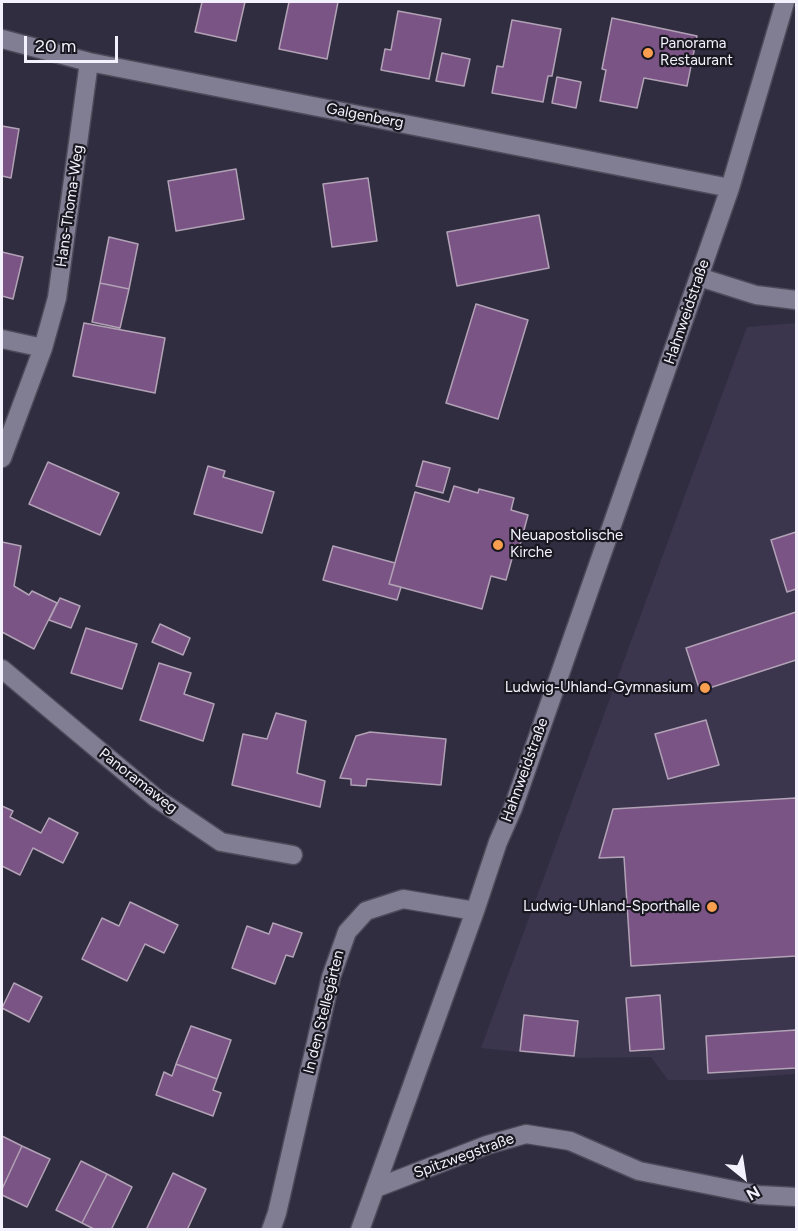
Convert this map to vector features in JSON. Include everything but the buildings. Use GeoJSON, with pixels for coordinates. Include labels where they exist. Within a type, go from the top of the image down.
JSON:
{"type":"FeatureCollection","features":[{"type":"Feature","properties":{"kind":"street","name":"Hahnweidstraße"},"geometry":{"type":"LineString","coordinates":[[360,1230],[498,842],[513,808],[730,188],[785,2]]}},
{"type":"Feature","properties":{"kind":"street","name":"Galgenberg"},"geometry":{"type":"LineString","coordinates":[[2,39],[89,62],[730,188]]}},
{"type":"Feature","properties":{"kind":"street","name":"Hans-Thoma-Weg"},"geometry":{"type":"LineString","coordinates":[[2,458],[43,348],[57,298],[89,62]]}},
{"type":"Feature","properties":{"kind":"street"},"geometry":{"type":"LineString","coordinates":[[699,277],[756,295],[796,300]]}},
{"type":"Feature","properties":{"kind":"street"},"geometry":{"type":"LineString","coordinates":[[2,339],[43,348]]}},
{"type":"Feature","properties":{"kind":"street","name":"Panoramaweg"},"geometry":{"type":"LineString","coordinates":[[2,669],[156,798],[221,842],[294,855]]}},
{"type":"Feature","properties":{"kind":"street","name":"In den Stellegärten"},"geometry":{"type":"LineString","coordinates":[[271,1230],[278,1213],[331,977],[346,932],[366,911],[403,899],[475,911]]}},
{"type":"Feature","properties":{"kind":"street","name":"Spitzwegstraße"},"geometry":{"type":"LineString","coordinates":[[376,1188],[487,1145],[526,1134],[570,1141],[639,1171],[759,1195],[796,1197]]}},
{"type":"Feature","properties":{"kind":"shaded area","name":"Ludwig-Uhland-Gymnasium"},"geometry":{"type":"Polygon","coordinates":[[[796,323],[796,1074],[713,1080],[668,1080],[651,1057],[576,1058],[481,1048],[747,327],[796,323]]]}},
{"type":"Feature","properties":{"kind":"place","name":"Panorama Restaurant"},"geometry":{"type":"Point","coordinates":[648,53]}},
{"type":"Feature","properties":{"kind":"place","name":"Neuapostolische Kirche"},"geometry":{"type":"Point","coordinates":[498,545]}},
{"type":"Feature","properties":{"kind":"place","name":"Ludwig-Uhland-Gymnasium"},"geometry":{"type":"Point","coordinates":[705,688]}},
{"type":"Feature","properties":{"kind":"place","name":"Ludwig-Uhland-Sporthalle"},"geometry":{"type":"Point","coordinates":[712,907]}}]}
